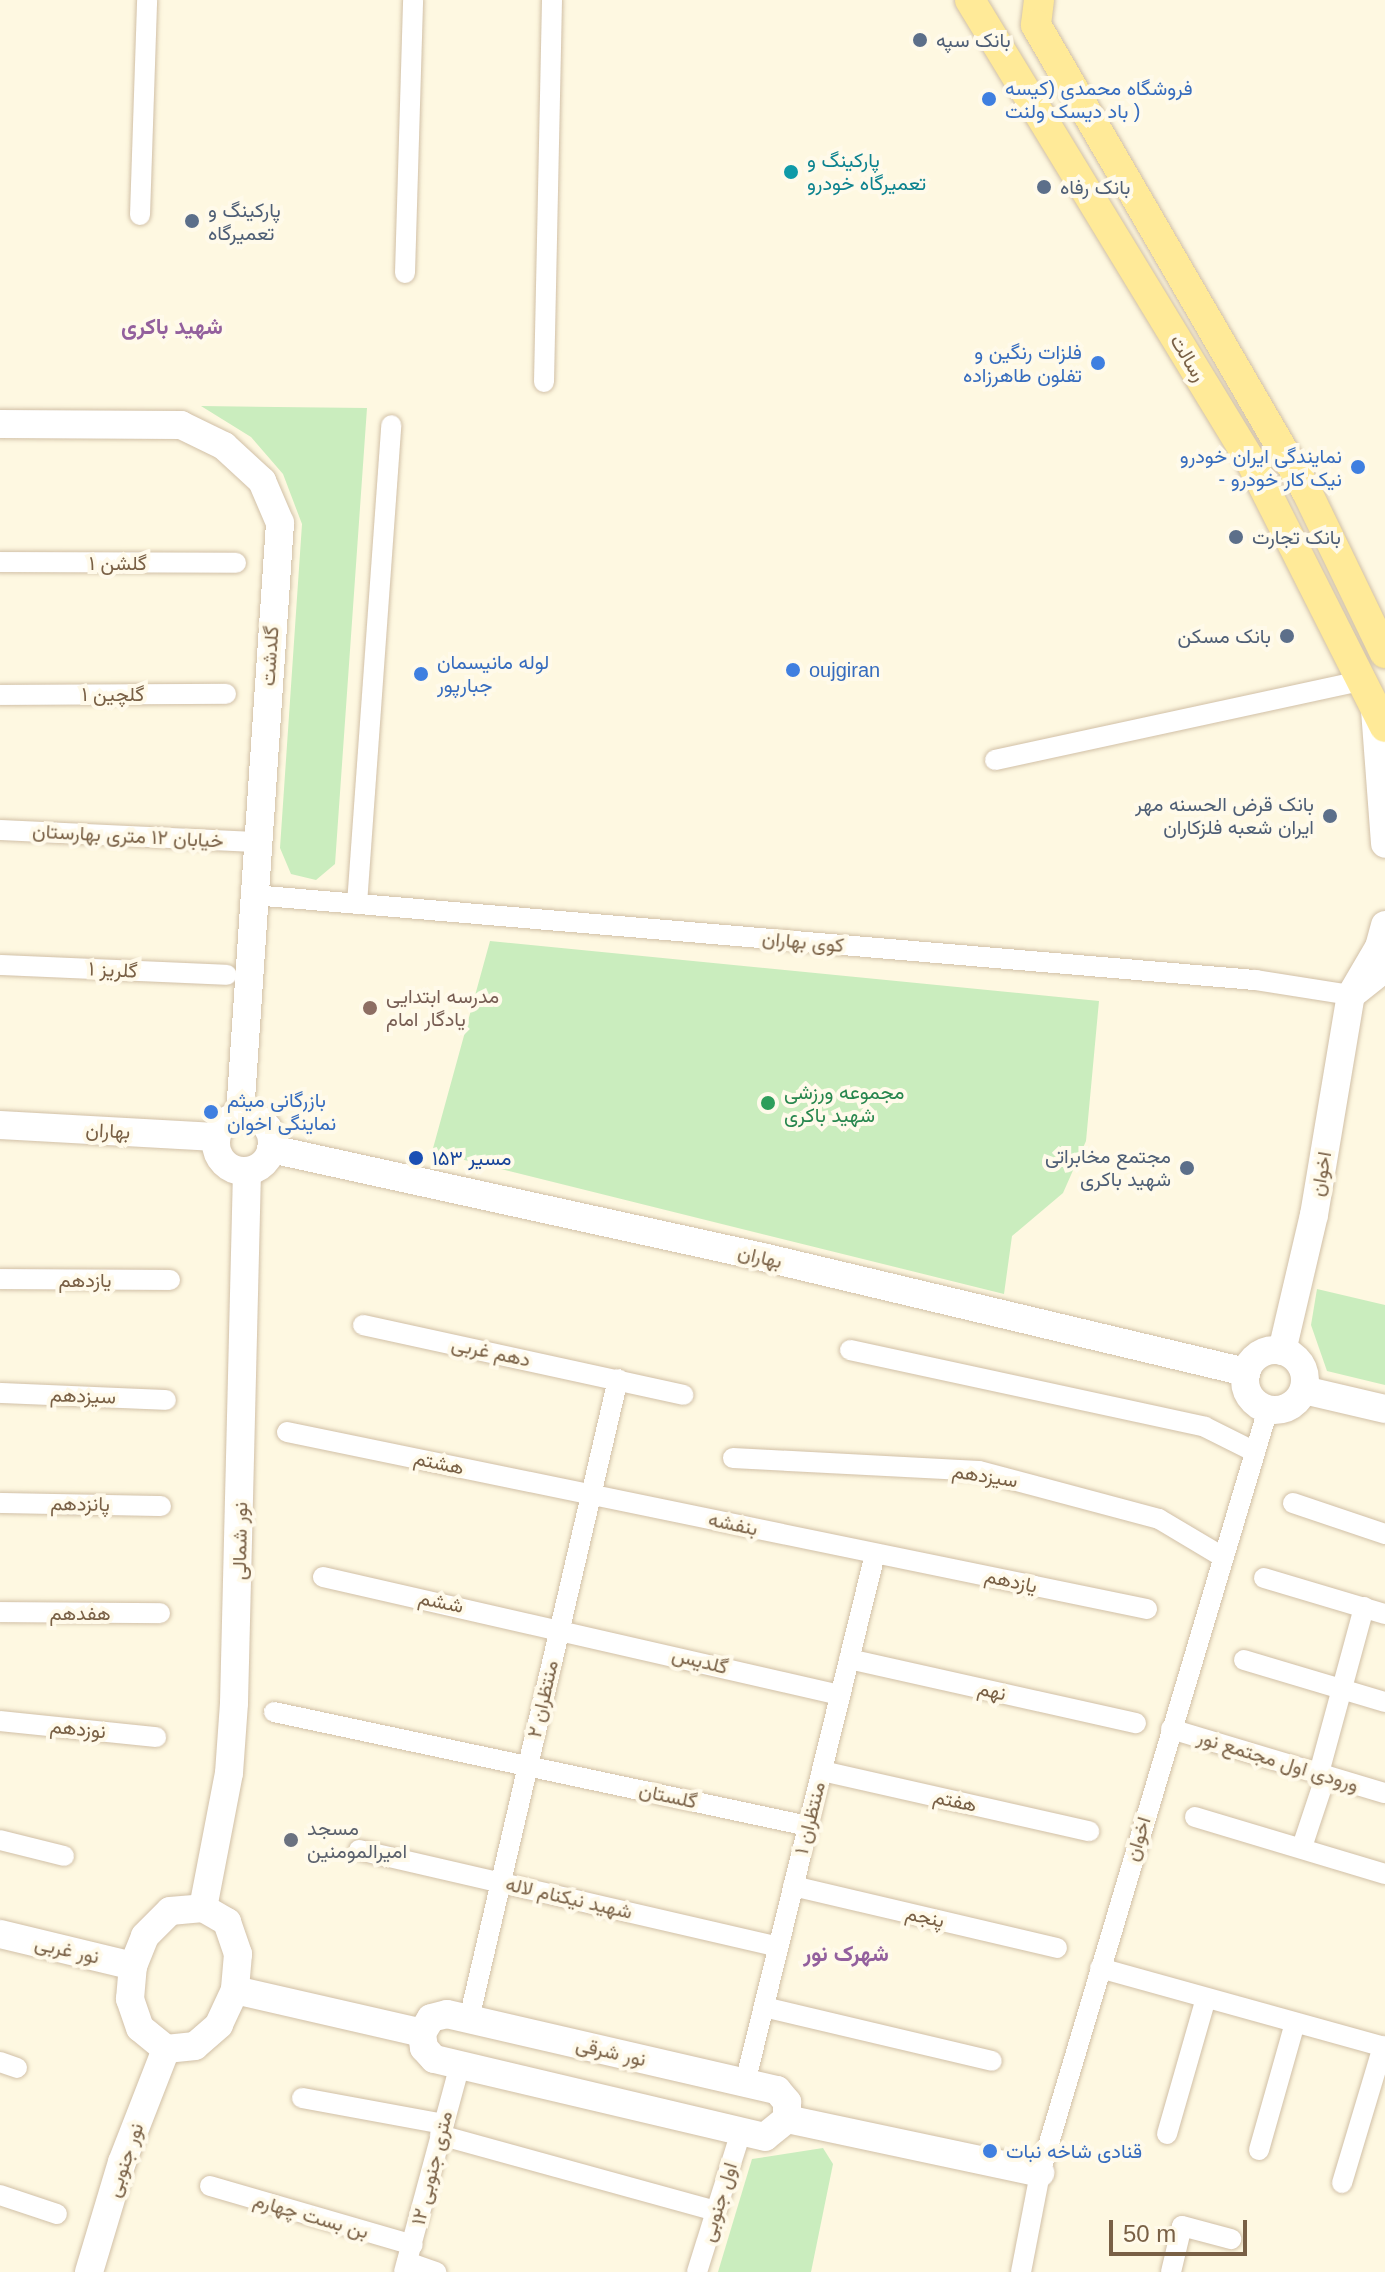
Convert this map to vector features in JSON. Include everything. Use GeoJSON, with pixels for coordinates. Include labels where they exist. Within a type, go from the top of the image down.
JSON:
{"type":"FeatureCollection","features":[{"type":"Feature","properties":{"kind":"main road","name":"رسالت"},"geometry":{"type":"LineString","coordinates":[[970,0],[1250,460],[1380,719]]}},
{"type":"Feature","properties":{"kind":"main road"},"geometry":{"type":"LineString","coordinates":[[996,43],[1001,24],[1018,16],[1038,13],[1059,0]]}},
{"type":"Feature","properties":{"kind":"main road","name":"رسالت"},"geometry":{"type":"LineString","coordinates":[[1038,13],[1307,492],[1382,638]]}},
{"type":"Feature","properties":{"kind":"main road","name":"گلدشت"},"geometry":{"type":"LineString","coordinates":[[0,424],[181,425],[224,446],[262,481],[280,523],[256,842],[240,1114]]}},
{"type":"Feature","properties":{"kind":"main road"},"geometry":{"type":"LineString","coordinates":[[1380,719],[1385,844]]}},
{"type":"Feature","properties":{"kind":"main road"},"geometry":{"type":"LineString","coordinates":[[1351,995],[1379,947],[1385,925]]}},
{"type":"Feature","properties":{"kind":"main road"},"geometry":{"type":"LineString","coordinates":[[1351,995],[1385,968]]}},
{"type":"Feature","properties":{"kind":"main road","name":"اخوان"},"geometry":{"type":"LineString","coordinates":[[1282,1351],[1314,1215],[1351,995]]}},
{"type":"Feature","properties":{"kind":"main road"},"geometry":{"type":"LineString","coordinates":[[240,1114],[265,1124],[271,1149],[263,1164],[247,1171],[223,1162],[216,1137],[240,1114]]}},
{"type":"Feature","properties":{"kind":"main road","name":"بهاران"},"geometry":{"type":"LineString","coordinates":[[0,1125],[216,1137]]}},
{"type":"Feature","properties":{"kind":"main road","name":"بهاران"},"geometry":{"type":"LineString","coordinates":[[271,1149],[767,1258],[1247,1372]]}},
{"type":"Feature","properties":{"kind":"main road","name":"نور شمالی"},"geometry":{"type":"LineString","coordinates":[[203,1908],[227,1787],[234,1703],[247,1171]]}},
{"type":"Feature","properties":{"kind":"main road"},"geometry":{"type":"LineString","coordinates":[[1282,1351],[1299,1362],[1304,1390],[1293,1404],[1268,1409],[1252,1399],[1247,1372],[1264,1353],[1282,1351]]}},
{"type":"Feature","properties":{"kind":"main road"},"geometry":{"type":"LineString","coordinates":[[1304,1390],[1385,1409]]}},
{"type":"Feature","properties":{"kind":"main road"},"geometry":{"type":"LineString","coordinates":[[203,1908],[227,1922],[238,1954],[235,1990],[219,2025],[195,2046],[166,2049],[140,2028],[130,1999],[133,1966],[145,1936],[170,1911],[203,1908]]}},
{"type":"Feature","properties":{"kind":"main road","name":"نور غربی"},"geometry":{"type":"LineString","coordinates":[[0,1934],[133,1966]]}},
{"type":"Feature","properties":{"kind":"main road"},"geometry":{"type":"LineString","coordinates":[[235,1990],[422,2033],[424,2048],[434,2059],[741,2132],[765,2137],[787,2119],[1040,2173]]}},
{"type":"Feature","properties":{"kind":"main road","name":"نور شرقی"},"geometry":{"type":"LineString","coordinates":[[422,2033],[431,2018],[447,2014],[777,2090],[787,2102],[787,2119]]}},
{"type":"Feature","properties":{"kind":"main road","name":"نور جنوبی"},"geometry":{"type":"LineString","coordinates":[[89,2272],[122,2162],[166,2049]]}},
{"type":"Feature","properties":{"kind":"street"},"geometry":{"type":"LineString","coordinates":[[140,215],[147,0]]}},
{"type":"Feature","properties":{"kind":"street"},"geometry":{"type":"LineString","coordinates":[[405,273],[413,0]]}},
{"type":"Feature","properties":{"kind":"street"},"geometry":{"type":"LineString","coordinates":[[544,382],[552,0]]}},
{"type":"Feature","properties":{"kind":"street"},"geometry":{"type":"LineString","coordinates":[[357,904],[391,425]]}},
{"type":"Feature","properties":{"kind":"street","name":"گلشن ۱"},"geometry":{"type":"LineString","coordinates":[[0,562],[236,563]]}},
{"type":"Feature","properties":{"kind":"street"},"geometry":{"type":"LineString","coordinates":[[995,760],[1359,681]]}},
{"type":"Feature","properties":{"kind":"street","name":"گلچین ۱"},"geometry":{"type":"LineString","coordinates":[[0,695],[226,694]]}},
{"type":"Feature","properties":{"kind":"street","name":"خیابان ۱۲ متری بهارستان"},"geometry":{"type":"LineString","coordinates":[[0,830],[256,842]]}},
{"type":"Feature","properties":{"kind":"street","name":"کوی بهاران"},"geometry":{"type":"LineString","coordinates":[[253,895],[1255,980],[1351,995]]}},
{"type":"Feature","properties":{"kind":"street","name":"گلریز ۱"},"geometry":{"type":"LineString","coordinates":[[0,965],[227,975]]}},
{"type":"Feature","properties":{"kind":"street","name":"یازدهم"},"geometry":{"type":"LineString","coordinates":[[0,1279],[170,1280]]}},
{"type":"Feature","properties":{"kind":"street","name":"دهم غربی"},"geometry":{"type":"LineString","coordinates":[[363,1325],[683,1395]]}},
{"type":"Feature","properties":{"kind":"street"},"geometry":{"type":"LineString","coordinates":[[850,1350],[1205,1427],[1255,1452]]}},
{"type":"Feature","properties":{"kind":"street","name":"منتظران ۲"},"geometry":{"type":"LineString","coordinates":[[469,2019],[618,1379]]}},
{"type":"Feature","properties":{"kind":"street","name":"سیزدهم"},"geometry":{"type":"LineString","coordinates":[[0,1393],[166,1400]]}},
{"type":"Feature","properties":{"kind":"street","name":"اخوان"},"geometry":{"type":"LineString","coordinates":[[1021,2272],[1040,2173],[1268,1409]]}},
{"type":"Feature","properties":{"kind":"street","name":"هشتم"},"geometry":{"type":"LineString","coordinates":[[287,1432],[591,1495]]}},
{"type":"Feature","properties":{"kind":"street","name":"سیزدهم"},"geometry":{"type":"LineString","coordinates":[[733,1458],[979,1471],[1159,1519],[1223,1557]]}},
{"type":"Feature","properties":{"kind":"street","name":"بنفشه"},"geometry":{"type":"LineString","coordinates":[[591,1495],[875,1554]]}},
{"type":"Feature","properties":{"kind":"street","name":"پانزدهم"},"geometry":{"type":"LineString","coordinates":[[0,1503],[161,1506]]}},
{"type":"Feature","properties":{"kind":"street"},"geometry":{"type":"LineString","coordinates":[[1293,1503],[1385,1534]]}},
{"type":"Feature","properties":{"kind":"street","name":"یازدهم"},"geometry":{"type":"LineString","coordinates":[[875,1554],[1147,1609]]}},
{"type":"Feature","properties":{"kind":"street","name":"منتظران ۱"},"geometry":{"type":"LineString","coordinates":[[745,2083],[875,1554]]}},
{"type":"Feature","properties":{"kind":"street","name":"ششم"},"geometry":{"type":"LineString","coordinates":[[323,1577],[560,1627]]}},
{"type":"Feature","properties":{"kind":"street"},"geometry":{"type":"LineString","coordinates":[[1264,1578],[1385,1614]]}},
{"type":"Feature","properties":{"kind":"street"},"geometry":{"type":"LineString","coordinates":[[1302,1847],[1364,1607]]}},
{"type":"Feature","properties":{"kind":"street","name":"هفدهم"},"geometry":{"type":"LineString","coordinates":[[0,1612],[160,1613]]}},
{"type":"Feature","properties":{"kind":"street","name":"گلدیس"},"geometry":{"type":"LineString","coordinates":[[560,1627],[840,1695]]}},
{"type":"Feature","properties":{"kind":"street","name":"نهم"},"geometry":{"type":"LineString","coordinates":[[849,1659],[1136,1723]]}},
{"type":"Feature","properties":{"kind":"street"},"geometry":{"type":"LineString","coordinates":[[1244,1660],[1385,1702]]}},
{"type":"Feature","properties":{"kind":"street","name":"گلستان"},"geometry":{"type":"LineString","coordinates":[[274,1712],[808,1826]]}},
{"type":"Feature","properties":{"kind":"street","name":"نوزدهم"},"geometry":{"type":"LineString","coordinates":[[0,1721],[156,1737]]}},
{"type":"Feature","properties":{"kind":"street","name":"ورودی اول مجتمع نور"},"geometry":{"type":"LineString","coordinates":[[1171,1729],[1385,1793]]}},
{"type":"Feature","properties":{"kind":"street","name":"هفتم"},"geometry":{"type":"LineString","coordinates":[[822,1771],[1089,1831]]}},
{"type":"Feature","properties":{"kind":"street"},"geometry":{"type":"LineString","coordinates":[[1195,1817],[1385,1874]]}},
{"type":"Feature","properties":{"kind":"street"},"geometry":{"type":"LineString","coordinates":[[0,1840],[64,1856]]}},
{"type":"Feature","properties":{"kind":"street","name":"شهید نیکنام لاله"},"geometry":{"type":"LineString","coordinates":[[359,1850],[778,1947]]}},
{"type":"Feature","properties":{"kind":"street","name":"پنجم"},"geometry":{"type":"LineString","coordinates":[[793,1886],[1057,1948]]}},
{"type":"Feature","properties":{"kind":"street"},"geometry":{"type":"LineString","coordinates":[[1100,1968],[1384,2047],[1342,2183]]}},
{"type":"Feature","properties":{"kind":"street"},"geometry":{"type":"LineString","coordinates":[[1167,2134],[1206,1998]]}},
{"type":"Feature","properties":{"kind":"street"},"geometry":{"type":"LineString","coordinates":[[764,2007],[992,2061]]}},
{"type":"Feature","properties":{"kind":"street"},"geometry":{"type":"LineString","coordinates":[[1259,2150],[1295,2023]]}},
{"type":"Feature","properties":{"kind":"street","name":"۱۲ متری جنوبی"},"geometry":{"type":"LineString","coordinates":[[408,2260],[460,2065]]}},
{"type":"Feature","properties":{"kind":"street"},"geometry":{"type":"LineString","coordinates":[[302,2098],[441,2130],[716,2211]]}},
{"type":"Feature","properties":{"kind":"street","name":"اول جنوبی"},"geometry":{"type":"LineString","coordinates":[[697,2272],[741,2132]]}},
{"type":"Feature","properties":{"kind":"street","name":"بن بست چهارم"},"geometry":{"type":"LineString","coordinates":[[210,2186],[436,2272]]}},
{"type":"Feature","properties":{"kind":"street"},"geometry":{"type":"LineString","coordinates":[[0,2195],[57,2214]]}},
{"type":"Feature","properties":{"kind":"street"},"geometry":{"type":"LineString","coordinates":[[1171,2272],[1182,2226],[1231,2239]]}},
{"type":"Feature","properties":{"kind":"green space"},"geometry":{"type":"Polygon","coordinates":[[[201,406],[367,408],[335,864],[316,880],[291,874],[280,848],[302,524],[283,474],[251,437],[201,406]]]}},
{"type":"Feature","properties":{"kind":"green space","name":"مجموعه ورزشی شهید باکری"},"geometry":{"type":"Polygon","coordinates":[[[490,941],[1099,1001],[1086,1141],[1063,1193],[1012,1236],[1004,1294],[432,1152],[490,941]]]}},
{"type":"Feature","properties":{"kind":"green space"},"geometry":{"type":"Polygon","coordinates":[[[1317,1289],[1385,1305],[1385,1385],[1327,1371],[1311,1325],[1317,1289]]]}},
{"type":"Feature","properties":{"kind":"green space"},"geometry":{"type":"Polygon","coordinates":[[[823,2148],[833,2164],[811,2272],[718,2272],[752,2159],[823,2148]]]}},
{"type":"Feature","properties":{"kind":"place","name":"بانک سپه"},"geometry":{"type":"Point","coordinates":[920,40]}},
{"type":"Feature","properties":{"kind":"place","name":"فروشگاه محمدی (کیسه باد دیسک ولنت )"},"geometry":{"type":"Point","coordinates":[989,99]}},
{"type":"Feature","properties":{"kind":"place","name":"پارکینگ و تعمیرگاه خودرو"},"geometry":{"type":"Point","coordinates":[791,172]}},
{"type":"Feature","properties":{"kind":"place","name":"بانک رفاه"},"geometry":{"type":"Point","coordinates":[1044,187]}},
{"type":"Feature","properties":{"kind":"place","name":"پارکینگ و تعمیرگاه"},"geometry":{"type":"Point","coordinates":[192,221]}},
{"type":"Feature","properties":{"kind":"place","name":"فلزات رنگین و تفلون طاهرزاده"},"geometry":{"type":"Point","coordinates":[1098,363]}},
{"type":"Feature","properties":{"kind":"place","name":"نمایندگی ایران خودرو - نیک کار خودرو"},"geometry":{"type":"Point","coordinates":[1358,467]}},
{"type":"Feature","properties":{"kind":"place","name":"بانک تجارت"},"geometry":{"type":"Point","coordinates":[1236,537]}},
{"type":"Feature","properties":{"kind":"place","name":"بانک مسکن"},"geometry":{"type":"Point","coordinates":[1287,636]}},
{"type":"Feature","properties":{"kind":"place","name":"oujgiran"},"geometry":{"type":"Point","coordinates":[793,670]}},
{"type":"Feature","properties":{"kind":"place","name":"لوله مانیسمان جبارپور"},"geometry":{"type":"Point","coordinates":[421,674]}},
{"type":"Feature","properties":{"kind":"place","name":"بانک قرض الحسنه مهر ایران شعبه فلزکاران"},"geometry":{"type":"Point","coordinates":[1330,816]}},
{"type":"Feature","properties":{"kind":"place","name":"مدرسه ابتدایی یادگار امام"},"geometry":{"type":"Point","coordinates":[370,1008]}},
{"type":"Feature","properties":{"kind":"place","name":"مجموعه ورزشی شهید باکری"},"geometry":{"type":"Point","coordinates":[768,1103]}},
{"type":"Feature","properties":{"kind":"place","name":"بازرگانی میثم نماینگی اخوان"},"geometry":{"type":"Point","coordinates":[211,1112]}},
{"type":"Feature","properties":{"kind":"place","name":"مسیر ۱۵۳"},"geometry":{"type":"Point","coordinates":[416,1158]}},
{"type":"Feature","properties":{"kind":"place","name":"مجتمع مخابراتی شهید باکری"},"geometry":{"type":"Point","coordinates":[1187,1168]}},
{"type":"Feature","properties":{"kind":"place","name":"مسجد امیرالمومنین"},"geometry":{"type":"Point","coordinates":[291,1840]}},
{"type":"Feature","properties":{"kind":"place","name":"قنادی شاخه نبات"},"geometry":{"type":"Point","coordinates":[990,2151]}},
{"type":"Feature","properties":{"kind":"district","name":"شهید باکری"},"geometry":{"type":"Point","coordinates":[172,327]}},
{"type":"Feature","properties":{"kind":"district","name":"شهرک نور"},"geometry":{"type":"Point","coordinates":[846,1954]}}]}
